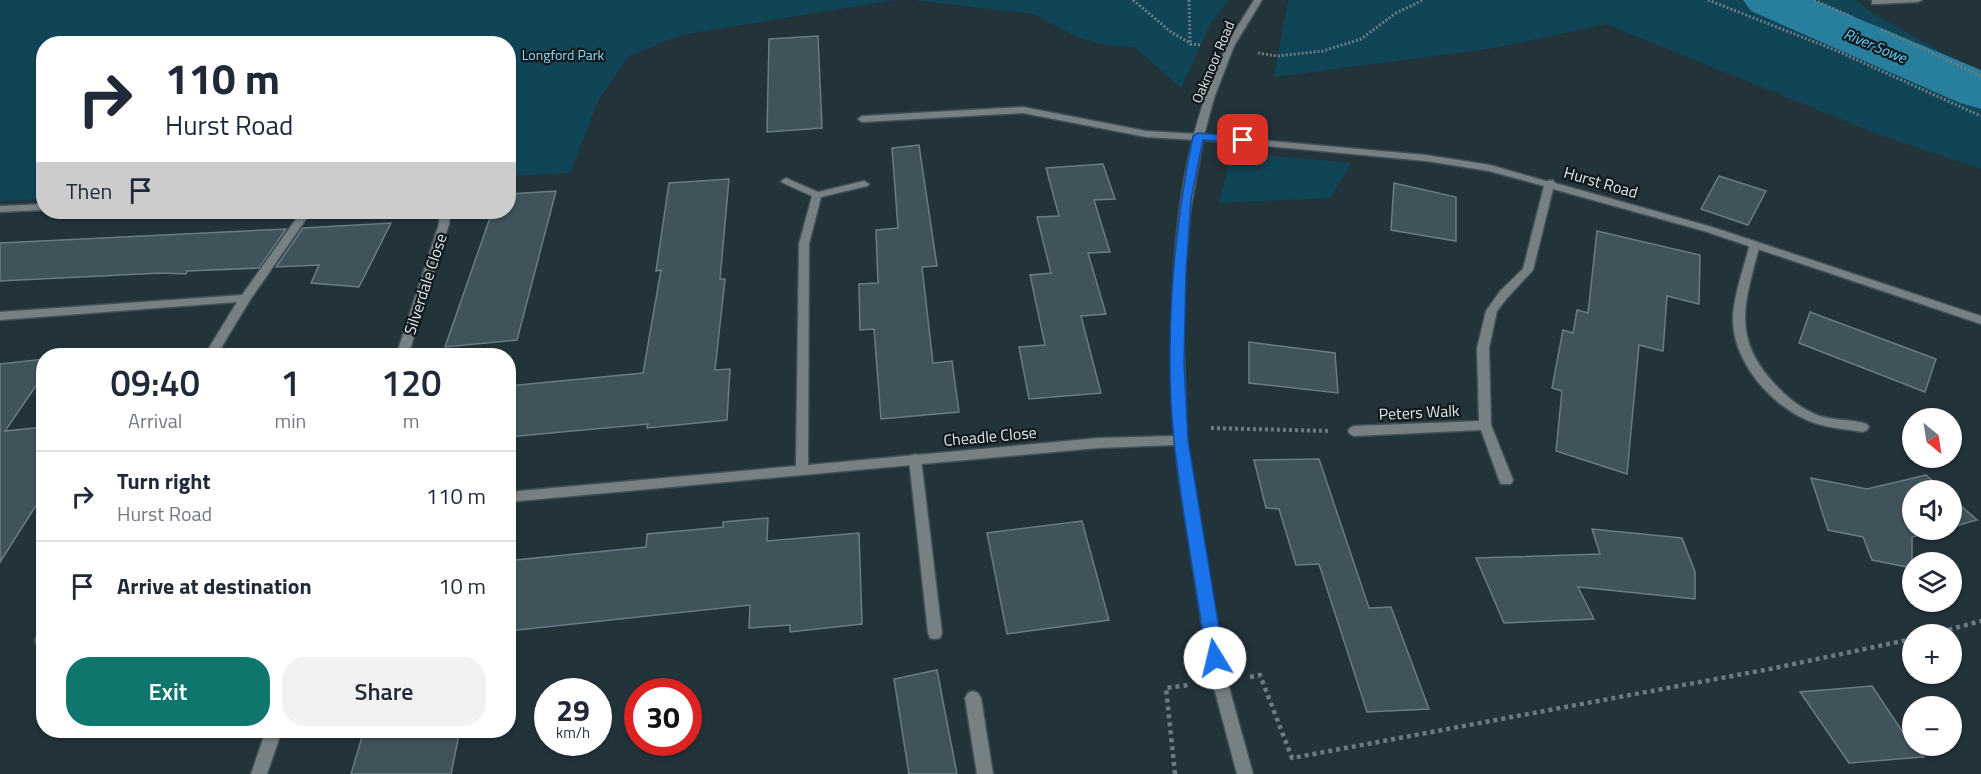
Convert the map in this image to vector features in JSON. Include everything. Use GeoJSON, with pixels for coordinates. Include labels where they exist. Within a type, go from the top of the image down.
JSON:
{"type":"FeatureCollection","features":[{"type":"Feature","properties":{"kind":"street","name":"Oakmoor Road"},"geometry":{"type":"LineString","coordinates":[[1245,774],[1219,682],[1181,434],[1178,363],[1180,272],[1185,199],[1198,136],[1213,89],[1230,49],[1258,0]]}},
{"type":"Feature","properties":{"kind":"street"},"geometry":{"type":"LineString","coordinates":[[1875,2],[1918,0]]}},
{"type":"Feature","properties":{"kind":"street","name":"Hurst Road"},"geometry":{"type":"LineString","coordinates":[[862,119],[1023,110],[1146,134],[1198,136],[1426,158],[1490,168],[1550,182],[1755,244],[1981,320]]}},
{"type":"Feature","properties":{"kind":"street"},"geometry":{"type":"LineString","coordinates":[[786,181],[817,195],[864,184]]}},
{"type":"Feature","properties":{"kind":"street"},"geometry":{"type":"LineString","coordinates":[[1506,480],[1485,425],[1483,348],[1492,311],[1504,294],[1528,270],[1550,182]]}},
{"type":"Feature","properties":{"kind":"street"},"geometry":{"type":"LineString","coordinates":[[802,469],[804,244],[817,195]]}},
{"type":"Feature","properties":{"kind":"street"},"geometry":{"type":"LineString","coordinates":[[0,209],[36,207]]}},
{"type":"Feature","properties":{"kind":"street"},"geometry":{"type":"LineString","coordinates":[[215,348],[245,298],[301,219]]}},
{"type":"Feature","properties":{"kind":"street","name":"Silverdale Close"},"geometry":{"type":"LineString","coordinates":[[405,348],[444,219]]}},
{"type":"Feature","properties":{"kind":"street"},"geometry":{"type":"LineString","coordinates":[[1755,244],[1738,318],[1745,352],[1770,388],[1795,410],[1815,419],[1863,426]]}},
{"type":"Feature","properties":{"kind":"street"},"geometry":{"type":"LineString","coordinates":[[0,316],[245,298]]}},
{"type":"Feature","properties":{"kind":"street","name":"Peters Walk"},"geometry":{"type":"LineString","coordinates":[[1354,431],[1485,425]]}},
{"type":"Feature","properties":{"kind":"street","name":"Cheadle Close"},"geometry":{"type":"LineString","coordinates":[[516,496],[1181,434]]}},
{"type":"Feature","properties":{"kind":"street"},"geometry":{"type":"LineString","coordinates":[[915,459],[934,633]]}},
{"type":"Feature","properties":{"kind":"street"},"geometry":{"type":"LineString","coordinates":[[973,698],[985,774]]}},
{"type":"Feature","properties":{"kind":"street"},"geometry":{"type":"LineString","coordinates":[[259,774],[271,738]]}},
{"type":"Feature","properties":{"kind":"path"},"geometry":{"type":"LineString","coordinates":[[1133,0],[1171,32],[1190,44],[1277,56],[1323,51],[1361,39],[1396,13],[1423,0]]}},
{"type":"Feature","properties":{"kind":"path"},"geometry":{"type":"LineString","coordinates":[[1189,0],[1190,44]]}},
{"type":"Feature","properties":{"kind":"path"},"geometry":{"type":"LineString","coordinates":[[1708,0],[1835,51],[1981,116]]}},
{"type":"Feature","properties":{"kind":"path"},"geometry":{"type":"LineString","coordinates":[[1814,0],[1857,18]]}},
{"type":"Feature","properties":{"kind":"path"},"geometry":{"type":"LineString","coordinates":[[1878,28],[1981,76]]}},
{"type":"Feature","properties":{"kind":"path"},"geometry":{"type":"LineString","coordinates":[[1181,434],[1354,431]]}},
{"type":"Feature","properties":{"kind":"path"},"geometry":{"type":"LineString","coordinates":[[1962,626],[1981,621]]}},
{"type":"Feature","properties":{"kind":"path"},"geometry":{"type":"LineString","coordinates":[[1175,774],[1166,688],[1260,675],[1292,758],[1775,668],[1902,641]]}},
{"type":"Feature","properties":{"kind":"green space","name":"Longford Park"},"geometry":{"type":"Polygon","coordinates":[[[0,0],[895,0],[681,35],[629,56],[599,99],[570,173],[516,176],[516,36],[36,36],[36,199],[0,201],[0,0]]]}},
{"type":"Feature","properties":{"kind":"green space"},"geometry":{"type":"Polygon","coordinates":[[[913,0],[1229,0],[1211,23],[1181,88],[1134,47],[1109,46],[1077,37],[1034,14],[913,0]]]}},
{"type":"Feature","properties":{"kind":"green space"},"geometry":{"type":"Polygon","coordinates":[[[1288,0],[1856,0],[1875,15],[1981,74],[1981,169],[1880,135],[1606,24],[1495,48],[1274,77],[1288,0]]]}},
{"type":"Feature","properties":{"kind":"green space"},"geometry":{"type":"Polygon","coordinates":[[[1232,152],[1351,163],[1330,198],[1219,203],[1232,152]]]}},
{"type":"Feature","properties":{"kind":"building"},"geometry":{"type":"Polygon","coordinates":[[[818,36],[822,128],[767,132],[769,39],[818,36]]]}},
{"type":"Feature","properties":{"kind":"building"},"geometry":{"type":"Polygon","coordinates":[[[919,145],[937,266],[922,267],[933,363],[952,361],[959,412],[881,419],[874,329],[860,330],[859,284],[878,283],[876,230],[898,228],[892,148],[919,145]]]}},
{"type":"Feature","properties":{"kind":"building"},"geometry":{"type":"Polygon","coordinates":[[[1103,164],[1115,199],[1094,200],[1110,252],[1088,253],[1106,314],[1081,316],[1101,393],[1029,399],[1019,347],[1045,345],[1030,275],[1051,273],[1037,217],[1059,216],[1046,168],[1103,164]]]}},
{"type":"Feature","properties":{"kind":"building"},"geometry":{"type":"Polygon","coordinates":[[[1719,176],[1766,191],[1748,225],[1701,209],[1719,176]]]}},
{"type":"Feature","properties":{"kind":"building"},"geometry":{"type":"Polygon","coordinates":[[[729,179],[720,279],[725,279],[715,370],[730,369],[727,420],[647,428],[648,424],[516,436],[516,385],[643,373],[661,270],[656,271],[669,183],[729,179]]]}},
{"type":"Feature","properties":{"kind":"building"},"geometry":{"type":"Polygon","coordinates":[[[1394,183],[1456,197],[1456,241],[1391,230],[1394,183]]]}},
{"type":"Feature","properties":{"kind":"building"},"geometry":{"type":"Polygon","coordinates":[[[556,191],[517,340],[445,347],[490,219],[516,219],[516,194],[556,191]]]}},
{"type":"Feature","properties":{"kind":"building"},"geometry":{"type":"Polygon","coordinates":[[[391,223],[359,287],[311,283],[319,265],[276,267],[303,228],[391,223]]]}},
{"type":"Feature","properties":{"kind":"building"},"geometry":{"type":"Polygon","coordinates":[[[286,229],[259,268],[187,271],[186,274],[161,273],[0,281],[0,243],[286,229]]]}},
{"type":"Feature","properties":{"kind":"building"},"geometry":{"type":"Polygon","coordinates":[[[1597,231],[1700,255],[1699,304],[1667,296],[1663,351],[1639,345],[1627,474],[1556,451],[1562,391],[1552,388],[1563,330],[1573,333],[1577,310],[1588,313],[1597,231]]]}},
{"type":"Feature","properties":{"kind":"building"},"geometry":{"type":"Polygon","coordinates":[[[1810,312],[1936,359],[1925,392],[1799,343],[1810,312]]]}},
{"type":"Feature","properties":{"kind":"building"},"geometry":{"type":"Polygon","coordinates":[[[1249,342],[1335,353],[1338,393],[1249,383],[1249,342]]]}},
{"type":"Feature","properties":{"kind":"building"},"geometry":{"type":"Polygon","coordinates":[[[36,360],[36,386],[5,431],[36,428],[36,506],[0,562],[0,364],[36,360]]]}},
{"type":"Feature","properties":{"kind":"building"},"geometry":{"type":"Polygon","coordinates":[[[1319,459],[1369,608],[1391,607],[1429,709],[1367,712],[1319,564],[1296,565],[1279,509],[1266,508],[1254,460],[1319,459]]]}},
{"type":"Feature","properties":{"kind":"building"},"geometry":{"type":"Polygon","coordinates":[[[1926,475],[1932,480],[1905,480],[1926,475]]]}},
{"type":"Feature","properties":{"kind":"building"},"geometry":{"type":"Polygon","coordinates":[[[1811,478],[1867,489],[1902,481],[1902,540],[1912,540],[1912,552],[1902,552],[1902,566],[1872,560],[1863,537],[1828,530],[1811,478]]]}},
{"type":"Feature","properties":{"kind":"building"},"geometry":{"type":"Polygon","coordinates":[[[1962,507],[1977,520],[1962,524],[1962,507]]]}},
{"type":"Feature","properties":{"kind":"building"},"geometry":{"type":"Polygon","coordinates":[[[768,518],[767,541],[859,533],[862,624],[790,632],[790,625],[749,628],[750,605],[516,630],[516,560],[646,547],[647,534],[723,527],[723,522],[768,518]]]}},
{"type":"Feature","properties":{"kind":"building"},"geometry":{"type":"Polygon","coordinates":[[[1082,521],[1109,620],[1007,634],[987,533],[1082,521]]]}},
{"type":"Feature","properties":{"kind":"building"},"geometry":{"type":"Polygon","coordinates":[[[1592,529],[1682,538],[1695,572],[1695,599],[1578,587],[1594,619],[1504,623],[1476,558],[1600,554],[1592,529]]]}},
{"type":"Feature","properties":{"kind":"building"},"geometry":{"type":"Polygon","coordinates":[[[937,670],[957,774],[909,774],[894,679],[937,670]]]}},
{"type":"Feature","properties":{"kind":"building"},"geometry":{"type":"Polygon","coordinates":[[[1872,686],[1902,731],[1902,756],[1924,757],[1849,763],[1800,692],[1872,686]]]}},
{"type":"Feature","properties":{"kind":"building"},"geometry":{"type":"Polygon","coordinates":[[[362,738],[458,738],[451,774],[351,774],[362,738]]]}},
{"type":"Feature","properties":{"kind":"waterway","name":"River Sowe"},"geometry":{"type":"LineString","coordinates":[[1769,0],[1981,91]]}},
{"type":"Feature","properties":{"kind":"route"},"geometry":{"type":"LineString","coordinates":[[1215,658],[1181,440],[1178,363],[1180,272],[1185,199],[1198,136],[1243,140]]}}]}
